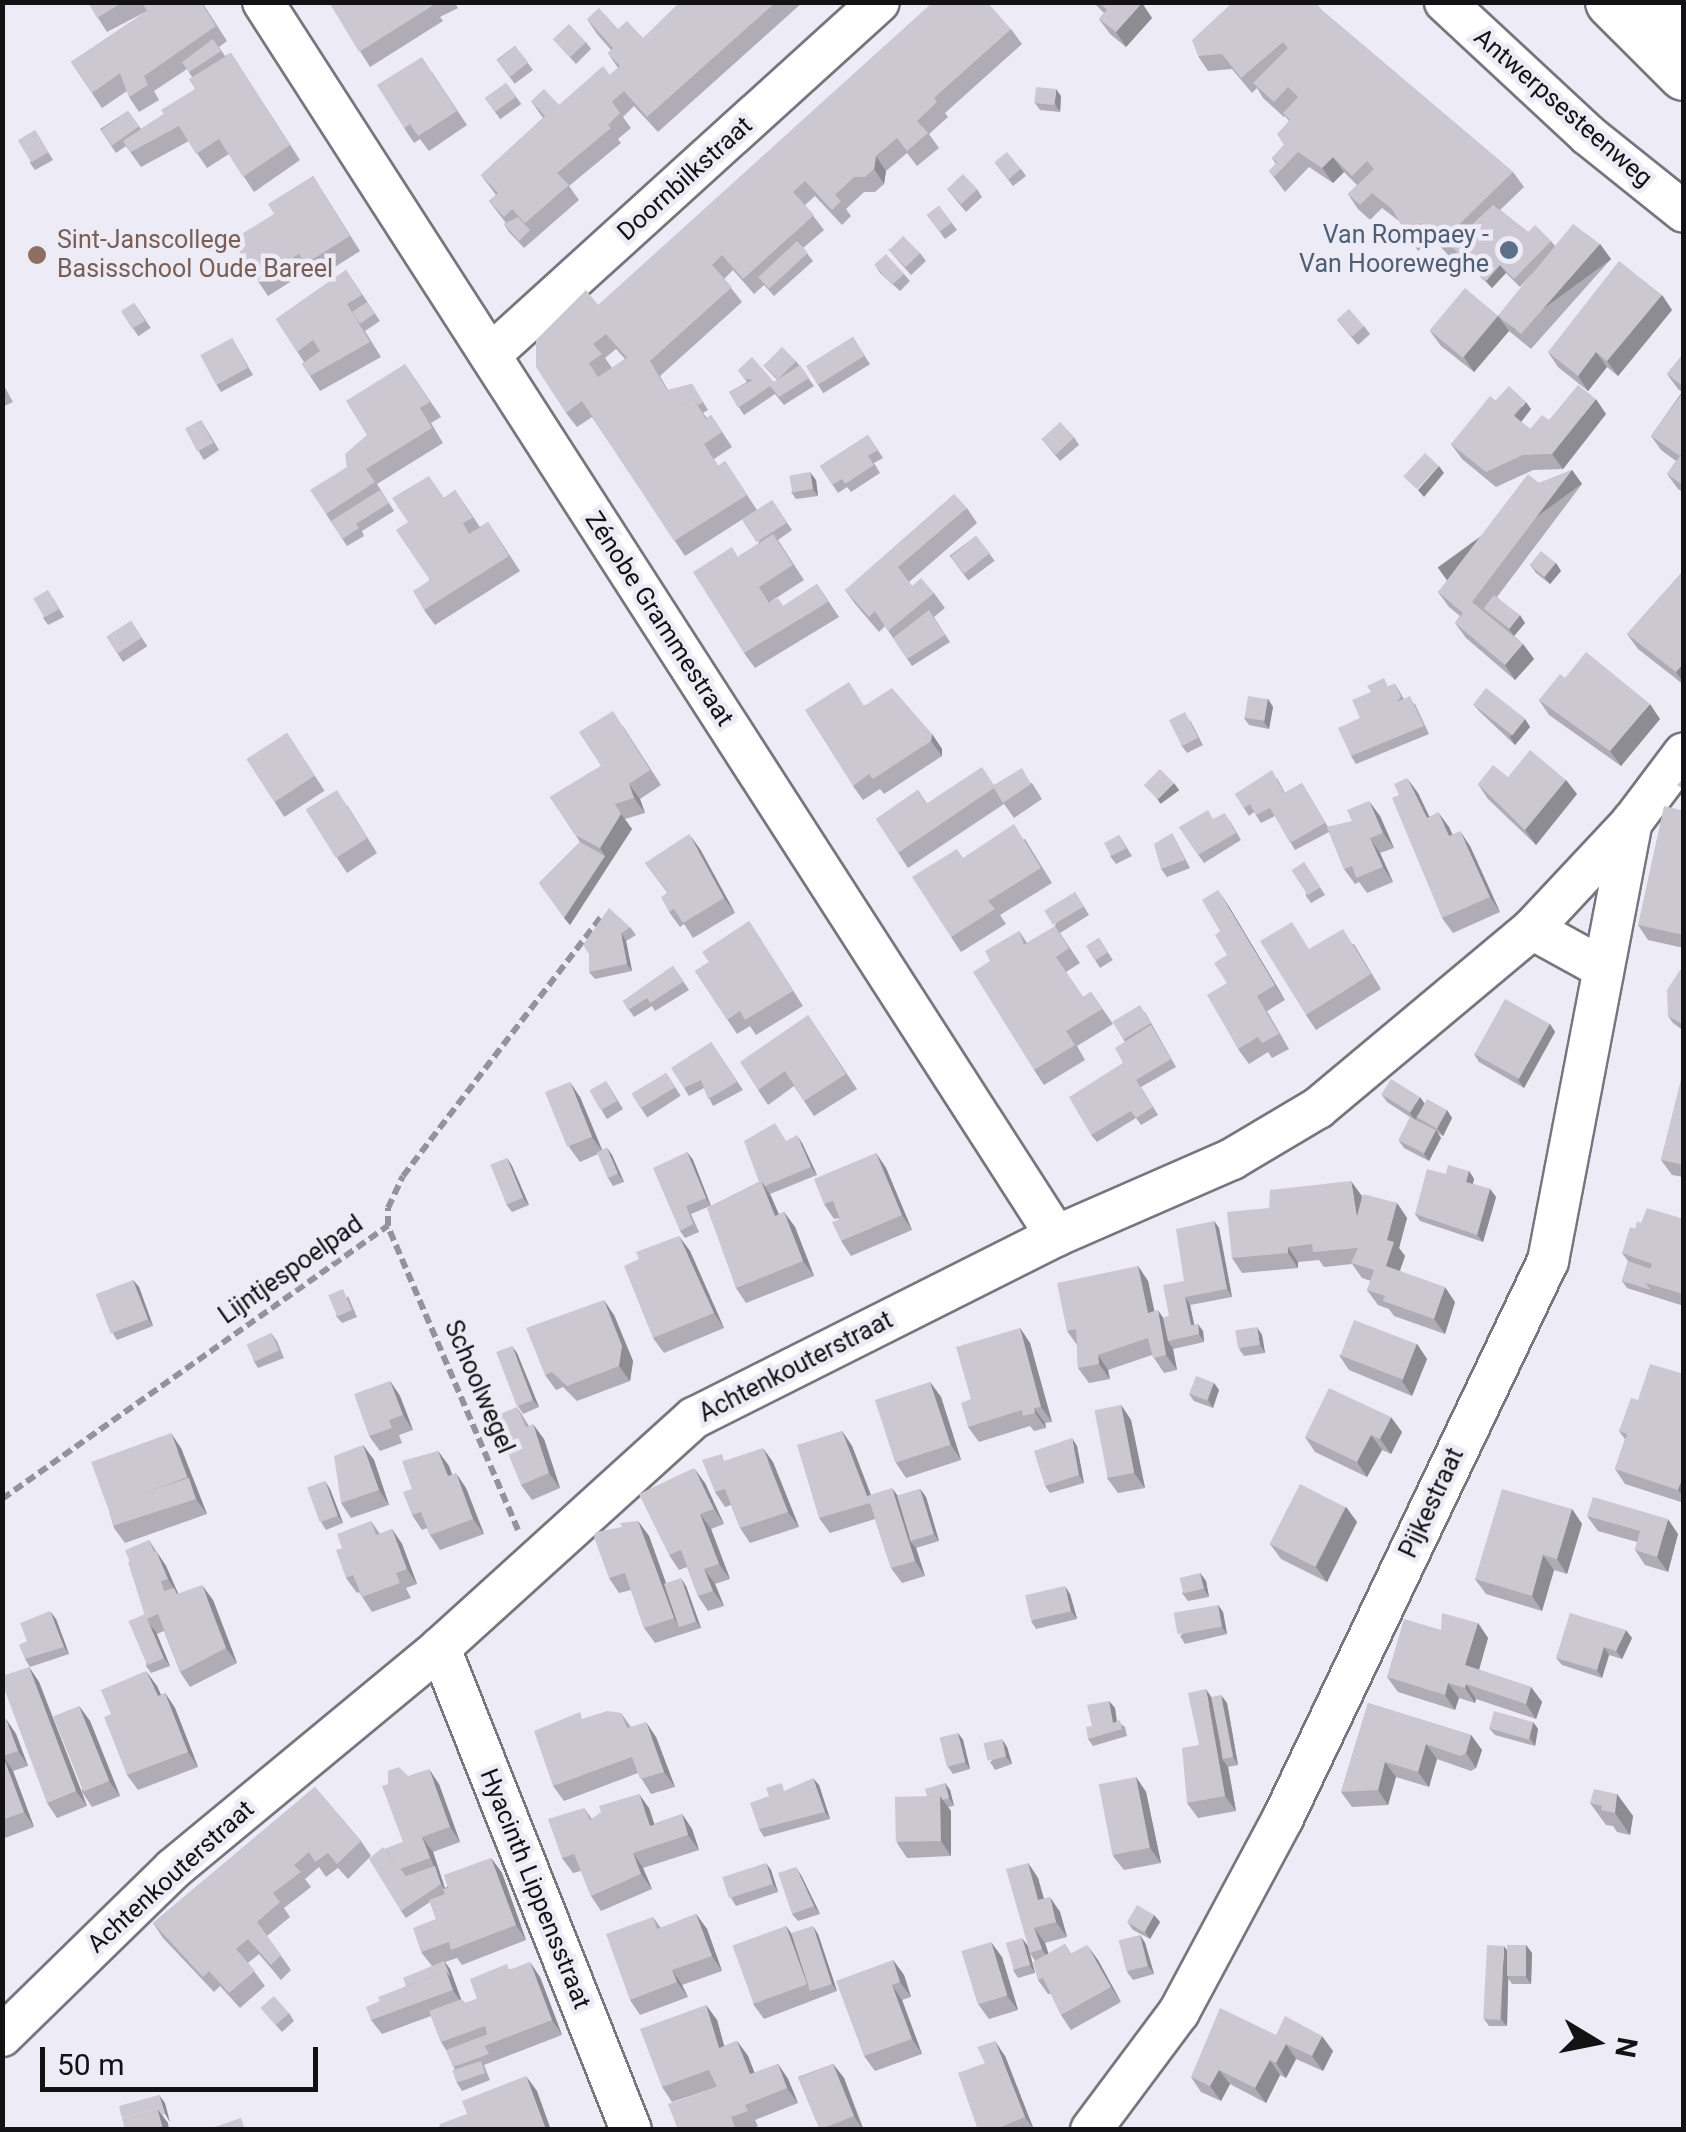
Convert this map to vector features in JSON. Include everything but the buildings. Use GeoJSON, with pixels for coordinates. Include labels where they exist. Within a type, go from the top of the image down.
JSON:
{"type":"FeatureCollection","features":[{"type":"Feature","properties":{"kind":"main road"},"geometry":{"type":"LineString","coordinates":[[1610,2],[1684,75]]}},
{"type":"Feature","properties":{"kind":"main road"},"geometry":{"type":"LineString","coordinates":[[1668,2],[1684,17]]}},
{"type":"Feature","properties":{"kind":"street","name":"Zénobe Grammestraat"},"geometry":{"type":"LineString","coordinates":[[263,2],[1056,1236]]}},
{"type":"Feature","properties":{"kind":"street","name":"Doornbilkstraat"},"geometry":{"type":"LineString","coordinates":[[490,356],[879,2]]}},
{"type":"Feature","properties":{"kind":"street","name":"Antwerpsesteenweg"},"geometry":{"type":"LineString","coordinates":[[1445,2],[1588,135],[1684,212]]}},
{"type":"Feature","properties":{"kind":"street","name":"Achtenkouterstraat"},"geometry":{"type":"LineString","coordinates":[[2,2036],[174,1869],[440,1648],[694,1418],[1056,1236],[1232,1159],[1318,1108],[1532,929],[1632,822],[1684,753]]}},
{"type":"Feature","properties":{"kind":"street","name":"Pijkestraat"},"geometry":{"type":"LineString","coordinates":[[1091,2130],[1179,2012],[1283,1818],[1548,1261],[1632,822]]}},
{"type":"Feature","properties":{"kind":"street"},"geometry":{"type":"LineString","coordinates":[[1532,929],[1603,968]]}},
{"type":"Feature","properties":{"kind":"street","name":"Hyacinth Lippensstraat"},"geometry":{"type":"LineString","coordinates":[[440,1648],[631,2130]]}},
{"type":"Feature","properties":{"kind":"path","name":"Lijntjespoelpad"},"geometry":{"type":"LineString","coordinates":[[2,1499],[388,1226],[392,1193],[403,1176],[602,914]]}},
{"type":"Feature","properties":{"kind":"path","name":"Schoolwegel"},"geometry":{"type":"LineString","coordinates":[[388,1226],[532,1564]]}},
{"type":"Feature","properties":{"kind":"place","name":"Van Rompaey - Van Hooreweghe"},"geometry":{"type":"Point","coordinates":[1509,250]}},
{"type":"Feature","properties":{"kind":"place","name":"Sint-Janscollege Basisschool Oude Bareel"},"geometry":{"type":"Point","coordinates":[37,255]}}]}
